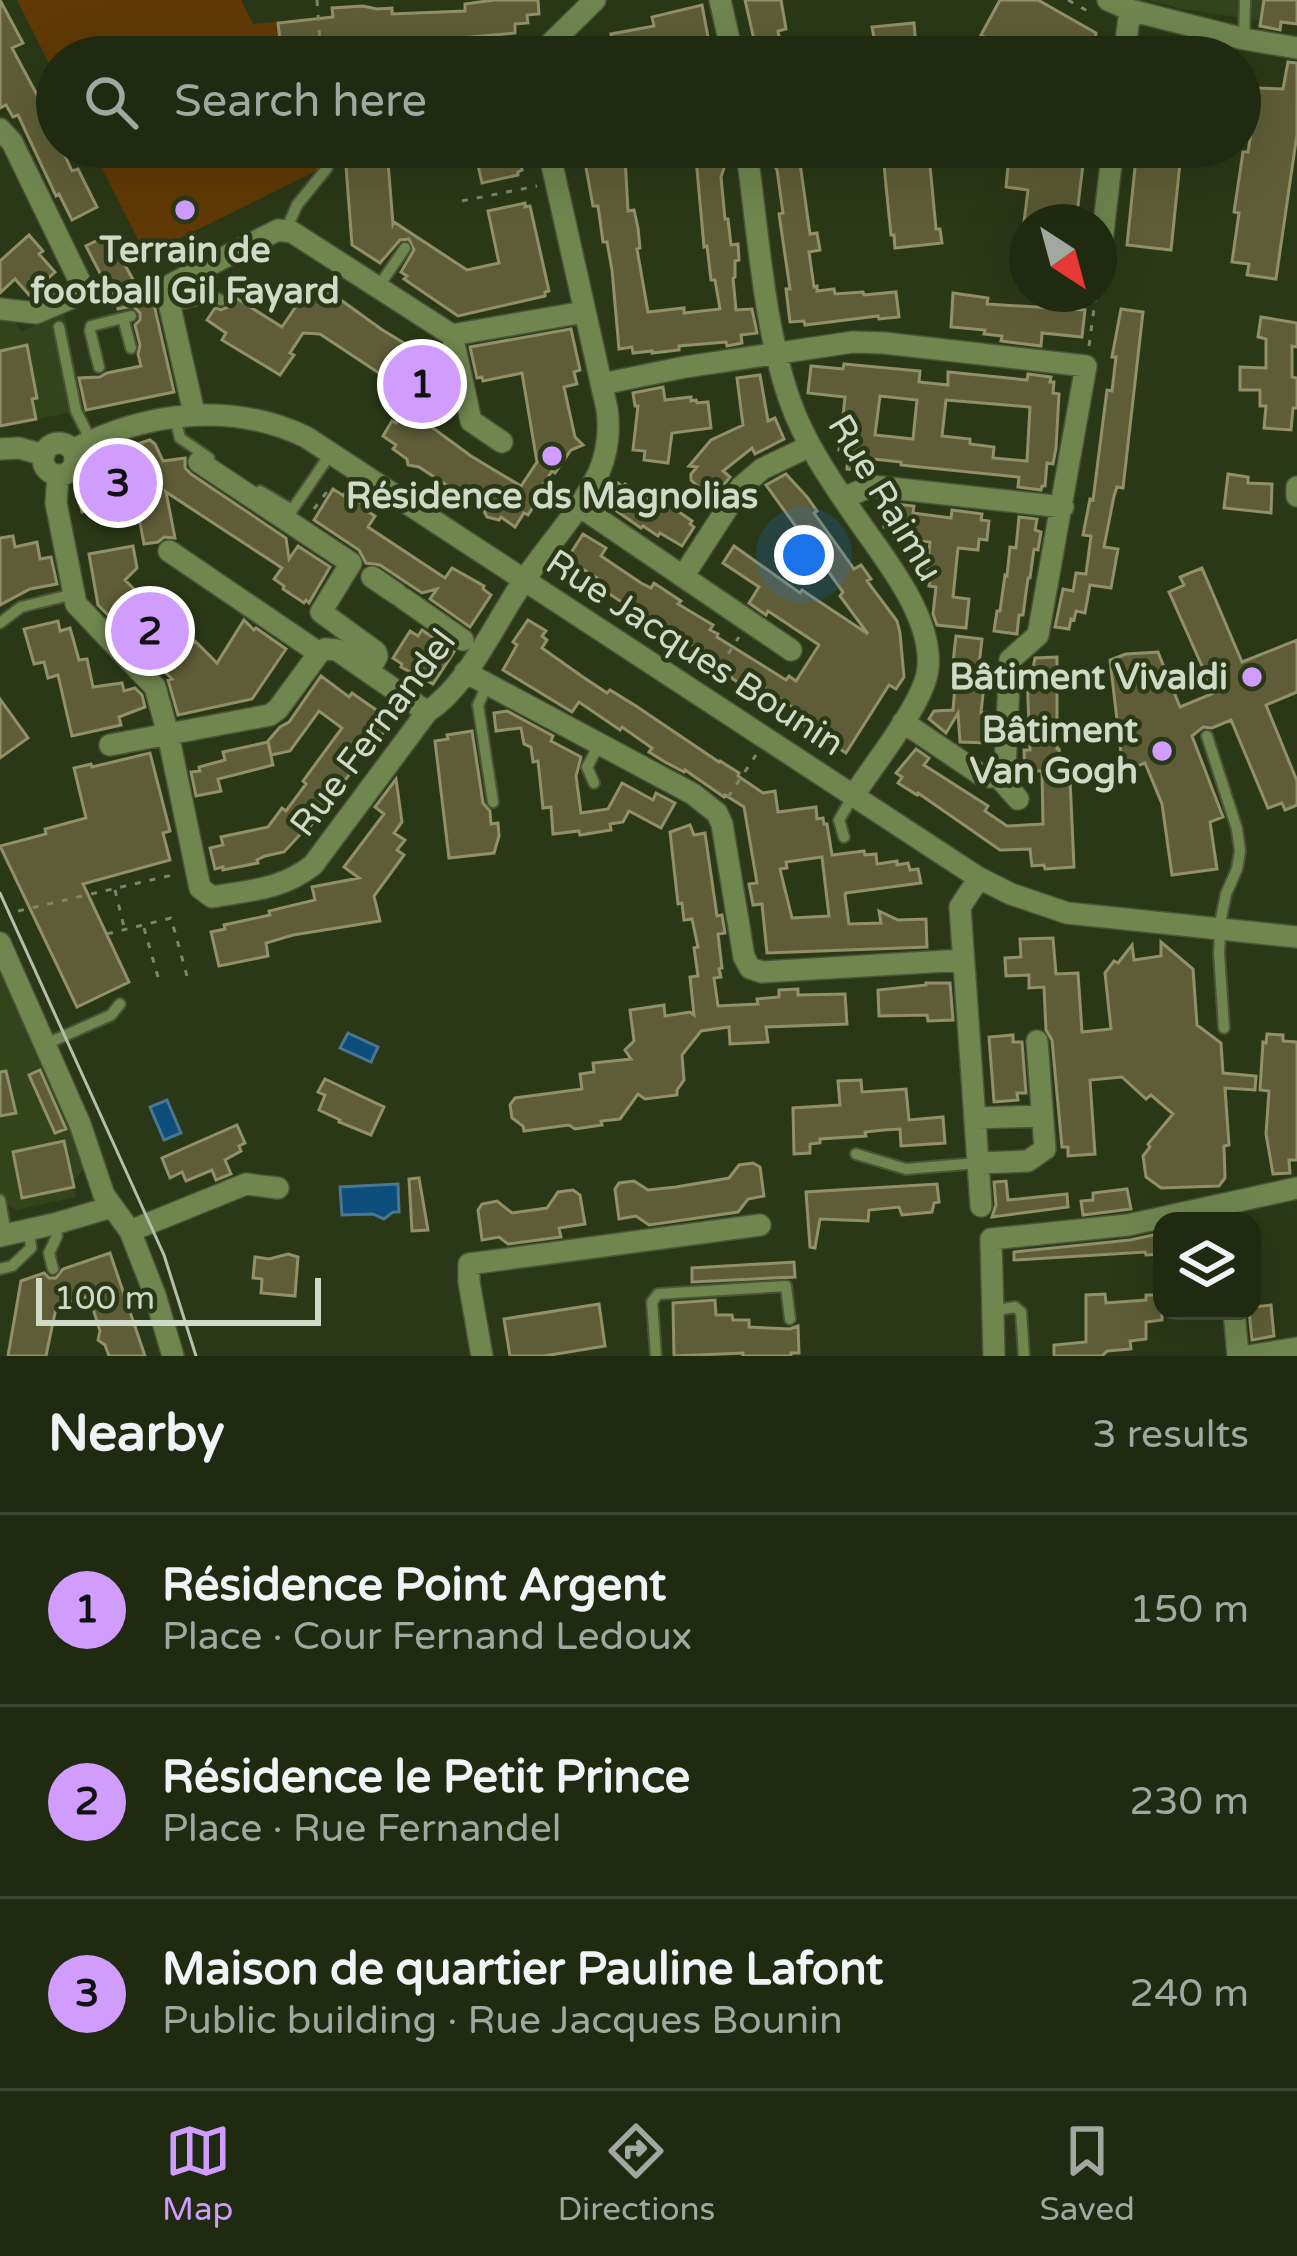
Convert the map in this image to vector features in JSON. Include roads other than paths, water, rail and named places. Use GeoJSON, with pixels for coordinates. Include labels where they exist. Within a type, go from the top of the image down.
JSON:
{"type":"FeatureCollection","features":[{"type":"Feature","properties":{"kind":"street"},"geometry":{"type":"LineString","coordinates":[[720,0],[728,36]]}},
{"type":"Feature","properties":{"kind":"street"},"geometry":{"type":"LineString","coordinates":[[1108,0],[1130,10],[1235,36]]}},
{"type":"Feature","properties":{"kind":"street"},"geometry":{"type":"LineString","coordinates":[[556,36],[587,2]]}},
{"type":"Feature","properties":{"kind":"street"},"geometry":{"type":"LineString","coordinates":[[1127,36],[1130,10]]}},
{"type":"Feature","properties":{"kind":"street"},"geometry":{"type":"LineString","coordinates":[[1261,42],[1297,48]]}},
{"type":"Feature","properties":{"kind":"street"},"geometry":{"type":"LineString","coordinates":[[0,129],[12,142],[85,292],[36,313],[0,308]]}},
{"type":"Feature","properties":{"kind":"street","name":"Rue Fernandel"},"geometry":{"type":"LineString","coordinates":[[58,476],[56,503],[74,594],[81,611],[152,682],[168,734],[200,889],[212,897],[285,884],[313,865],[427,712],[465,672],[598,474],[610,431],[552,168]]}},
{"type":"Feature","properties":{"kind":"street","name":"Rue Raimu"},"geometry":{"type":"LineString","coordinates":[[749,168],[776,355],[791,405],[810,446],[904,590],[918,618],[928,669],[903,722],[854,795]]}},
{"type":"Feature","properties":{"kind":"street"},"geometry":{"type":"LineString","coordinates":[[1106,204],[1111,168]]}},
{"type":"Feature","properties":{"kind":"street"},"geometry":{"type":"LineString","coordinates":[[185,416],[169,300],[267,235],[286,230],[452,335],[471,421],[502,442]]}},
{"type":"Feature","properties":{"kind":"street"},"geometry":{"type":"LineString","coordinates":[[452,335],[584,311]]}},
{"type":"Feature","properties":{"kind":"street"},"geometry":{"type":"LineString","coordinates":[[602,384],[853,343],[1086,366],[1038,635],[1010,660],[1005,768],[990,777],[980,774],[903,722]]}},
{"type":"Feature","properties":{"kind":"street","name":"Rue Jacques Bounin"},"geometry":{"type":"LineString","coordinates":[[0,449],[44,455],[53,444],[82,446],[128,427],[185,416],[263,419],[306,437],[979,878],[1066,913],[1297,937]]}},
{"type":"Feature","properties":{"kind":"street"},"geometry":{"type":"LineString","coordinates":[[44,455],[46,469],[58,476],[75,464],[82,446]]}},
{"type":"Feature","properties":{"kind":"street"},"geometry":{"type":"LineString","coordinates":[[684,574],[741,488],[763,470],[810,446]]}},
{"type":"Feature","properties":{"kind":"street"},"geometry":{"type":"LineString","coordinates":[[199,462],[464,640]]}},
{"type":"Feature","properties":{"kind":"street"},"geometry":{"type":"LineString","coordinates":[[843,498],[872,486],[1063,507]]}},
{"type":"Feature","properties":{"kind":"street"},"geometry":{"type":"LineString","coordinates":[[578,505],[791,650]]}},
{"type":"Feature","properties":{"kind":"street"},"geometry":{"type":"LineString","coordinates":[[169,551],[319,652]]}},
{"type":"Feature","properties":{"kind":"street"},"geometry":{"type":"LineString","coordinates":[[363,571],[321,612],[376,652],[369,672]]}},
{"type":"Feature","properties":{"kind":"street"},"geometry":{"type":"LineString","coordinates":[[110,746],[269,715],[325,649],[338,650],[427,712]]}},
{"type":"Feature","properties":{"kind":"street"},"geometry":{"type":"LineString","coordinates":[[465,672],[693,794],[716,812],[727,842],[744,958],[750,968],[762,972],[963,960]]}},
{"type":"Feature","properties":{"kind":"street"},"geometry":{"type":"LineString","coordinates":[[998,775],[1018,800]]}},
{"type":"Feature","properties":{"kind":"street"},"geometry":{"type":"LineString","coordinates":[[979,878],[960,907],[981,1206]]}},
{"type":"Feature","properties":{"kind":"street"},"geometry":{"type":"LineString","coordinates":[[0,943],[80,1124],[104,1195],[130,1231],[173,1356]]}},
{"type":"Feature","properties":{"kind":"street"},"geometry":{"type":"LineString","coordinates":[[978,1163],[1028,1161],[1045,1149],[1037,1041]]}},
{"type":"Feature","properties":{"kind":"street"},"geometry":{"type":"LineString","coordinates":[[975,1118],[1042,1116]]}},
{"type":"Feature","properties":{"kind":"street"},"geometry":{"type":"LineString","coordinates":[[130,1231],[245,1184],[278,1188]]}},
{"type":"Feature","properties":{"kind":"street"},"geometry":{"type":"LineString","coordinates":[[1225,1212],[1297,1188]]}},
{"type":"Feature","properties":{"kind":"street"},"geometry":{"type":"LineString","coordinates":[[12,1233],[112,1207]]}},
{"type":"Feature","properties":{"kind":"street"},"geometry":{"type":"LineString","coordinates":[[994,1356],[992,1239],[1153,1222]]}},
{"type":"Feature","properties":{"kind":"street"},"geometry":{"type":"LineString","coordinates":[[482,1356],[469,1264],[760,1225]]}},
{"type":"Feature","properties":{"kind":"street"},"geometry":{"type":"LineString","coordinates":[[1235,1320],[1238,1356]]}},
{"type":"Feature","properties":{"kind":"street"},"geometry":{"type":"LineString","coordinates":[[1248,1356],[1297,1348]]}},
{"type":"Feature","properties":{"kind":"lane"},"geometry":{"type":"LineString","coordinates":[[1244,36],[1245,0]]}},
{"type":"Feature","properties":{"kind":"lane"},"geometry":{"type":"LineString","coordinates":[[286,230],[297,205],[327,168]]}},
{"type":"Feature","properties":{"kind":"lane"},"geometry":{"type":"LineString","coordinates":[[379,286],[405,248]]}},
{"type":"Feature","properties":{"kind":"lane"},"geometry":{"type":"LineString","coordinates":[[169,300],[212,296],[220,300]]}},
{"type":"Feature","properties":{"kind":"lane"},"geometry":{"type":"LineString","coordinates":[[99,367],[91,326],[127,317],[131,348]]}},
{"type":"Feature","properties":{"kind":"lane"},"geometry":{"type":"LineString","coordinates":[[59,327],[82,446]]}},
{"type":"Feature","properties":{"kind":"lane"},"geometry":{"type":"LineString","coordinates":[[185,416],[180,438],[292,510],[331,454]]}},
{"type":"Feature","properties":{"kind":"lane"},"geometry":{"type":"LineString","coordinates":[[0,623],[21,607],[74,594]]}},
{"type":"Feature","properties":{"kind":"lane"},"geometry":{"type":"LineString","coordinates":[[488,683],[478,705],[494,802]]}},
{"type":"Feature","properties":{"kind":"lane"},"geometry":{"type":"LineString","coordinates":[[1207,736],[1240,851],[1220,929],[1224,1028]]}},
{"type":"Feature","properties":{"kind":"lane"},"geometry":{"type":"LineString","coordinates":[[594,783],[587,767],[599,745]]}},
{"type":"Feature","properties":{"kind":"lane"},"geometry":{"type":"LineString","coordinates":[[844,837],[839,820],[854,795]]}},
{"type":"Feature","properties":{"kind":"lane"},"geometry":{"type":"LineString","coordinates":[[46,1044],[111,1016],[120,1004]]}},
{"type":"Feature","properties":{"kind":"lane"},"geometry":{"type":"LineString","coordinates":[[856,1154],[906,1169],[978,1163]]}},
{"type":"Feature","properties":{"kind":"lane"},"geometry":{"type":"LineString","coordinates":[[0,1200],[12,1233],[31,1248],[12,1266],[0,1269]]}},
{"type":"Feature","properties":{"kind":"lane"},"geometry":{"type":"LineString","coordinates":[[53,1269],[49,1253],[57,1236],[54,1224]]}},
{"type":"Feature","properties":{"kind":"lane"},"geometry":{"type":"LineString","coordinates":[[656,1356],[652,1302],[658,1294],[786,1286],[790,1319]]}},
{"type":"Feature","properties":{"kind":"lane"},"geometry":{"type":"LineString","coordinates":[[992,1311],[1015,1307],[1021,1312],[1024,1356]]}},
{"type":"Feature","properties":{"kind":"water"},"geometry":{"type":"Polygon","coordinates":[[[348,1033],[378,1047],[371,1062],[340,1048],[348,1033]]]}},
{"type":"Feature","properties":{"kind":"water"},"geometry":{"type":"Polygon","coordinates":[[[167,1100],[181,1133],[164,1140],[150,1107],[167,1100]]]}},
{"type":"Feature","properties":{"kind":"water"},"geometry":{"type":"Polygon","coordinates":[[[398,1184],[399,1212],[384,1219],[373,1214],[342,1215],[340,1187],[398,1184]]]}},
{"type":"Feature","properties":{"kind":"tram line"},"geometry":{"type":"LineString","coordinates":[[0,893],[164,1255],[196,1356]]}},
{"type":"Feature","properties":{"kind":"place","name":"Terrain de football Gil Fayard"},"geometry":{"type":"Point","coordinates":[185,210]}},
{"type":"Feature","properties":{"kind":"place","name":"Résidence Point Argent"},"geometry":{"type":"Point","coordinates":[422,384]}},
{"type":"Feature","properties":{"kind":"place","name":"Résidence ds Magnolias"},"geometry":{"type":"Point","coordinates":[552,456]}},
{"type":"Feature","properties":{"kind":"place","name":"Maison de quartier Pauline Lafont"},"geometry":{"type":"Point","coordinates":[118,483]}},
{"type":"Feature","properties":{"kind":"place","name":"Résidence le Petit Prince"},"geometry":{"type":"Point","coordinates":[150,631]}},
{"type":"Feature","properties":{"kind":"place","name":"Bâtiment Vivaldi"},"geometry":{"type":"Point","coordinates":[1252,677]}},
{"type":"Feature","properties":{"kind":"place","name":"Bâtiment Van Gogh"},"geometry":{"type":"Point","coordinates":[1162,751]}}]}
